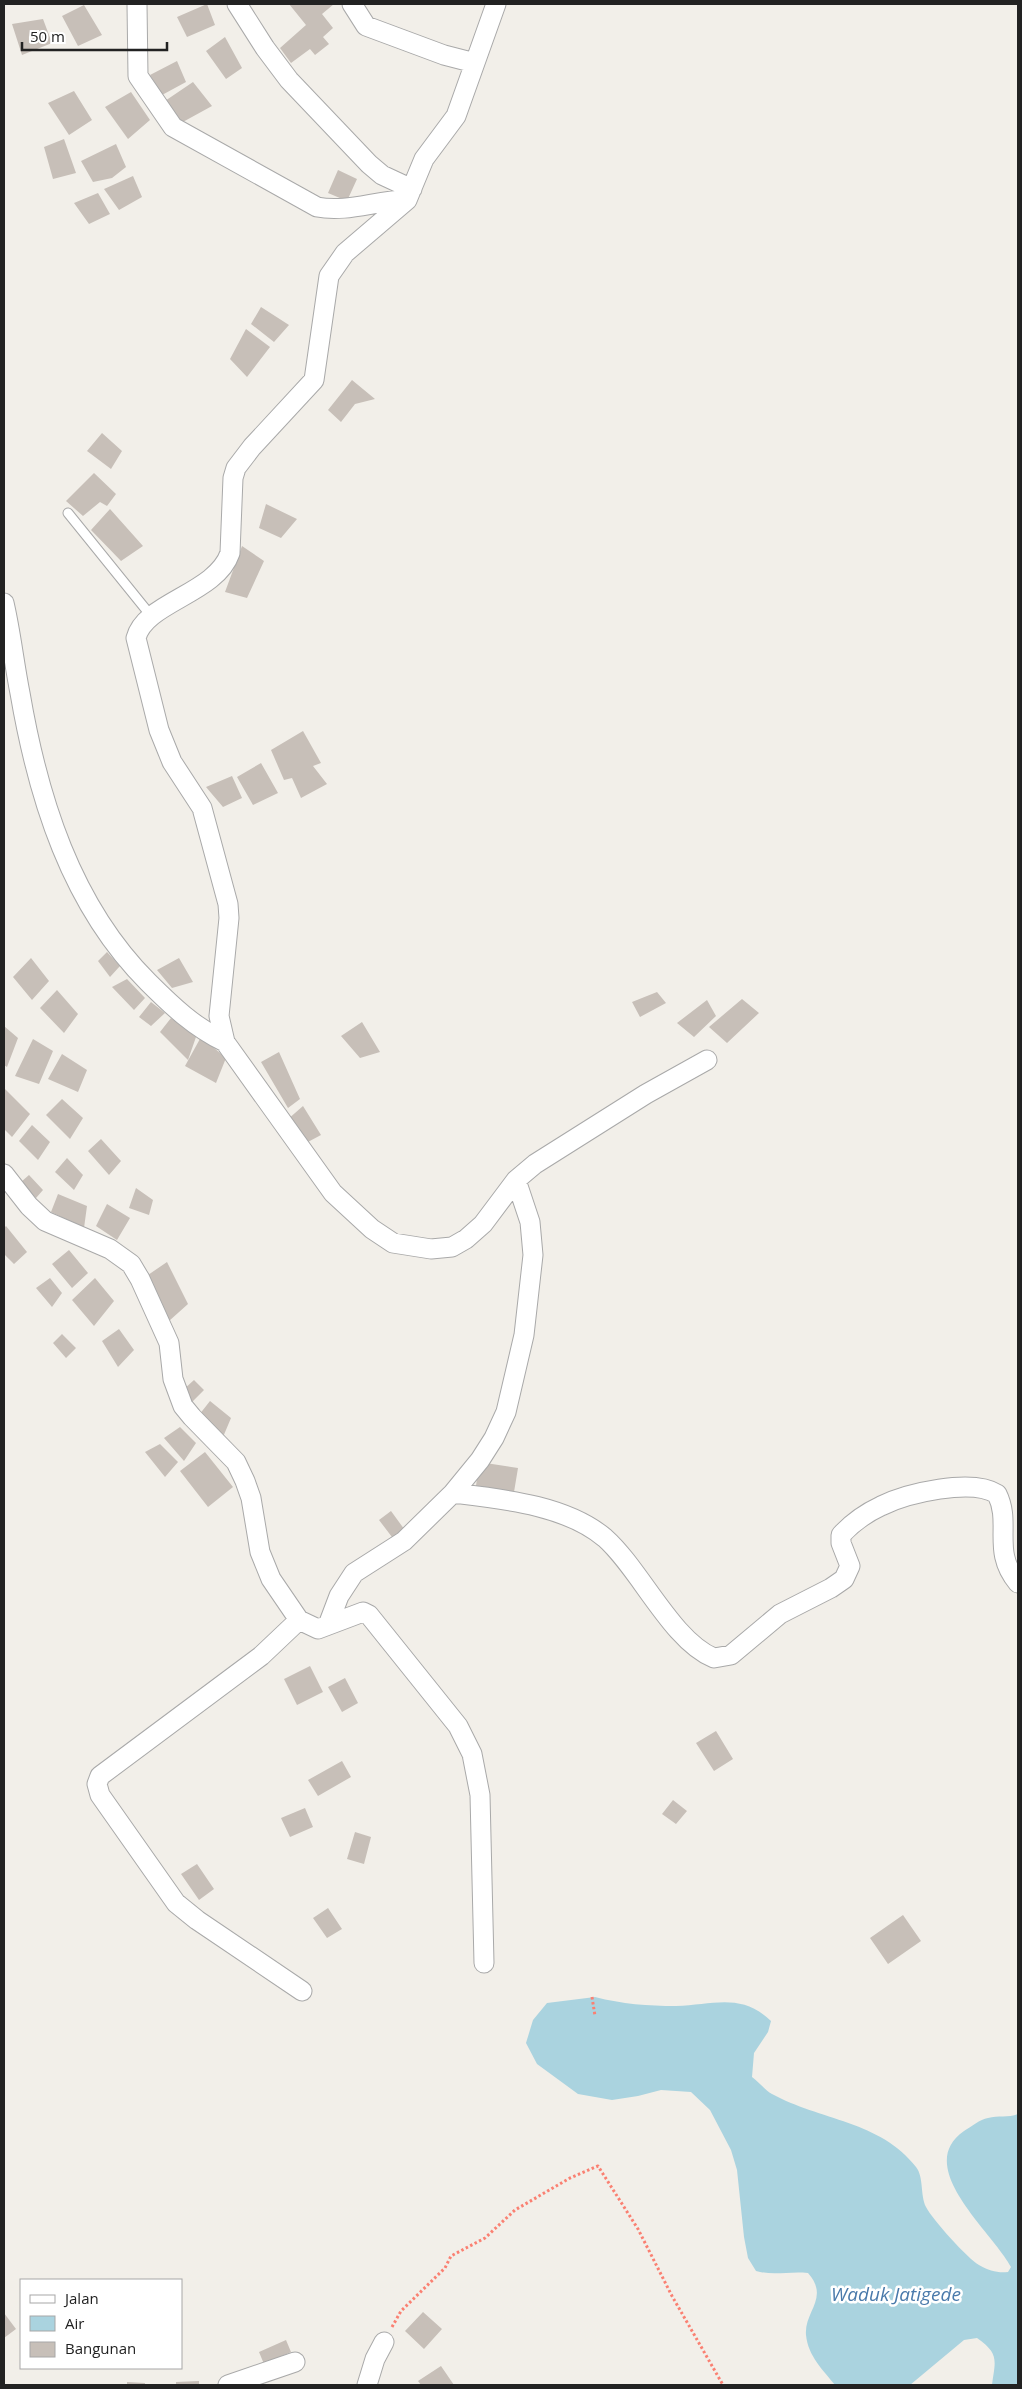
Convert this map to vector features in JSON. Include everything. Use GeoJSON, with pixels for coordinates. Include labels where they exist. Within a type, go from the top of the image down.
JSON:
{"type":"FeatureCollection","features":[{"type":"Feature","properties":{"kind":"street"},"geometry":{"type":"LineString","coordinates":[[137,4],[138,76],[173,127],[318,207],[332,210],[409,195]]}},
{"type":"Feature","properties":{"kind":"street"},"geometry":{"type":"LineString","coordinates":[[237,4],[265,48],[289,80],[369,164],[409,195]]}},
{"type":"Feature","properties":{"kind":"street"},"geometry":{"type":"LineString","coordinates":[[352,4],[366,26],[444,55],[476,63]]}},
{"type":"Feature","properties":{"kind":"street"},"geometry":{"type":"LineString","coordinates":[[496,4],[456,116],[424,159],[409,195],[344,253],[329,276],[314,380],[252,447],[236,468],[233,478],[230,553],[227,562],[217,575],[152,617],[142,626],[136,638],[159,730],[172,762],[202,808],[228,904],[219,1016],[225,1042],[333,1193],[372,1229],[393,1243],[432,1249],[452,1247],[466,1239],[483,1224],[516,1180],[535,1164],[593,1126],[707,1060]]}},
{"type":"Feature","properties":{"kind":"street"},"geometry":{"type":"LineString","coordinates":[[4,603],[34,760],[46,806],[75,880],[115,944],[134,968],[179,1013],[204,1032],[225,1042]]}},
{"type":"Feature","properties":{"kind":"street"},"geometry":{"type":"LineString","coordinates":[[4,1174],[32,1210],[45,1221],[110,1249],[131,1264],[140,1279],[169,1343],[173,1379],[183,1406],[236,1462],[251,1498],[260,1552],[271,1579],[299,1620],[318,1628],[363,1612],[369,1615],[458,1726],[466,1739],[477,1775],[480,1795],[484,1964]]}},
{"type":"Feature","properties":{"kind":"street"},"geometry":{"type":"LineString","coordinates":[[328,1625],[339,1596],[354,1573],[404,1540],[453,1493],[480,1460],[494,1438],[506,1412],[518,1367],[529,1302],[533,1255],[530,1222],[516,1180]]}},
{"type":"Feature","properties":{"kind":"street"},"geometry":{"type":"LineString","coordinates":[[453,1493],[514,1502],[566,1516],[584,1525],[604,1538],[616,1551],[692,1645],[714,1658],[731,1654],[780,1614],[831,1588],[844,1579],[850,1566],[841,1543],[841,1535],[860,1518],[900,1498],[939,1490],[974,1488],[984,1489],[997,1494],[1001,1505],[1004,1558],[1018,1583]]}},
{"type":"Feature","properties":{"kind":"street"},"geometry":{"type":"LineString","coordinates":[[299,1620],[255,1660],[100,1776],[97,1784],[100,1795],[176,1903],[197,1920],[302,1991]]}},
{"type":"Feature","properties":{"kind":"street"},"geometry":{"type":"LineString","coordinates":[[368,2385],[375,2359],[384,2342]]}},
{"type":"Feature","properties":{"kind":"street"},"geometry":{"type":"LineString","coordinates":[[228,2385],[294,2362]]}},
{"type":"Feature","properties":{"kind":"lane"},"geometry":{"type":"LineString","coordinates":[[68,512],[152,617]]}},
{"type":"Feature","properties":{"kind":"path"},"geometry":{"type":"LineString","coordinates":[[592,1997],[596,2016]]}},
{"type":"Feature","properties":{"kind":"path"},"geometry":{"type":"LineString","coordinates":[[384,2342],[401,2311],[445,2268],[451,2256],[485,2238],[515,2210],[570,2178],[598,2166],[638,2229],[672,2296],[723,2385]]}},
{"type":"Feature","properties":{"kind":"water","name":"Waduk Jatigede"},"geometry":{"type":"Polygon","coordinates":[[[595,1997],[655,2006],[738,2003],[760,2012],[771,2021],[768,2032],[754,2053],[752,2077],[772,2094],[790,2103],[849,2123],[885,2140],[902,2152],[918,2171],[924,2202],[935,2220],[974,2261],[986,2269],[997,2272],[1008,2272],[1011,2267],[961,2199],[951,2181],[947,2163],[950,2146],[964,2131],[985,2119],[1018,2114],[1018,2385],[992,2385],[995,2364],[993,2354],[977,2338],[964,2340],[910,2385],[835,2385],[813,2356],[807,2343],[806,2326],[817,2297],[814,2282],[808,2273],[756,2271],[748,2258],[737,2170],[731,2150],[710,2110],[691,2092],[661,2090],[612,2100],[578,2094],[537,2064],[526,2043],[533,2020],[547,2003],[595,1997]]]}},
{"type":"Feature","properties":{"kind":"building"},"geometry":{"type":"Polygon","coordinates":[[[207,4],[215,25],[187,37],[177,17],[207,4]]]}},
{"type":"Feature","properties":{"kind":"building"},"geometry":{"type":"Polygon","coordinates":[[[289,4],[334,4],[322,14],[333,28],[323,37],[329,44],[315,55],[310,49],[291,63],[280,48],[306,25],[289,4]]]}},
{"type":"Feature","properties":{"kind":"building"},"geometry":{"type":"Polygon","coordinates":[[[84,5],[102,35],[78,46],[62,16],[84,5]]]}},
{"type":"Feature","properties":{"kind":"building"},"geometry":{"type":"Polygon","coordinates":[[[43,19],[52,43],[22,55],[12,24],[43,19]]]}},
{"type":"Feature","properties":{"kind":"building"},"geometry":{"type":"Polygon","coordinates":[[[225,37],[242,68],[226,79],[206,51],[225,37]]]}},
{"type":"Feature","properties":{"kind":"building"},"geometry":{"type":"Polygon","coordinates":[[[177,61],[186,82],[162,95],[150,75],[177,61]]]}},
{"type":"Feature","properties":{"kind":"building"},"geometry":{"type":"Polygon","coordinates":[[[193,82],[212,106],[181,123],[162,103],[193,82]]]}},
{"type":"Feature","properties":{"kind":"building"},"geometry":{"type":"Polygon","coordinates":[[[74,91],[92,120],[69,135],[48,103],[74,91]]]}},
{"type":"Feature","properties":{"kind":"building"},"geometry":{"type":"Polygon","coordinates":[[[131,92],[150,120],[128,139],[105,107],[131,92]]]}},
{"type":"Feature","properties":{"kind":"building"},"geometry":{"type":"Polygon","coordinates":[[[64,139],[76,173],[53,179],[44,147],[64,139]]]}},
{"type":"Feature","properties":{"kind":"building"},"geometry":{"type":"Polygon","coordinates":[[[116,144],[126,167],[112,178],[93,182],[81,161],[116,144]]]}},
{"type":"Feature","properties":{"kind":"building"},"geometry":{"type":"Polygon","coordinates":[[[338,170],[357,179],[347,201],[328,193],[338,170]]]}},
{"type":"Feature","properties":{"kind":"building"},"geometry":{"type":"Polygon","coordinates":[[[133,176],[142,197],[119,210],[104,189],[133,176]]]}},
{"type":"Feature","properties":{"kind":"building"},"geometry":{"type":"Polygon","coordinates":[[[98,193],[110,214],[89,224],[74,203],[98,193]]]}},
{"type":"Feature","properties":{"kind":"building"},"geometry":{"type":"Polygon","coordinates":[[[261,307],[289,325],[274,342],[251,324],[261,307]]]}},
{"type":"Feature","properties":{"kind":"building"},"geometry":{"type":"Polygon","coordinates":[[[246,329],[270,347],[247,377],[230,359],[246,329]]]}},
{"type":"Feature","properties":{"kind":"building"},"geometry":{"type":"Polygon","coordinates":[[[352,380],[375,399],[355,404],[341,422],[328,410],[352,380]]]}},
{"type":"Feature","properties":{"kind":"building"},"geometry":{"type":"Polygon","coordinates":[[[102,433],[122,451],[111,469],[87,451],[102,433]]]}},
{"type":"Feature","properties":{"kind":"building"},"geometry":{"type":"Polygon","coordinates":[[[94,473],[116,494],[107,506],[100,502],[83,516],[66,501],[94,473]]]}},
{"type":"Feature","properties":{"kind":"building"},"geometry":{"type":"Polygon","coordinates":[[[266,504],[297,519],[281,538],[259,528],[266,504]]]}},
{"type":"Feature","properties":{"kind":"building"},"geometry":{"type":"Polygon","coordinates":[[[110,509],[143,546],[121,561],[91,530],[110,509]]]}},
{"type":"Feature","properties":{"kind":"building"},"geometry":{"type":"Polygon","coordinates":[[[242,546],[264,561],[247,598],[225,592],[242,546]]]}},
{"type":"Feature","properties":{"kind":"building"},"geometry":{"type":"Polygon","coordinates":[[[303,731],[321,763],[313,766],[327,784],[301,798],[292,778],[284,780],[271,750],[303,731]]]}},
{"type":"Feature","properties":{"kind":"building"},"geometry":{"type":"Polygon","coordinates":[[[261,763],[278,793],[253,805],[237,777],[261,763]]]}},
{"type":"Feature","properties":{"kind":"building"},"geometry":{"type":"Polygon","coordinates":[[[232,776],[242,798],[223,807],[206,787],[232,776]]]}},
{"type":"Feature","properties":{"kind":"building"},"geometry":{"type":"Polygon","coordinates":[[[107,952],[120,966],[110,977],[98,961],[107,952]]]}},
{"type":"Feature","properties":{"kind":"building"},"geometry":{"type":"Polygon","coordinates":[[[31,958],[49,981],[32,1000],[13,977],[31,958]]]}},
{"type":"Feature","properties":{"kind":"building"},"geometry":{"type":"Polygon","coordinates":[[[179,958],[193,982],[172,988],[157,970],[179,958]]]}},
{"type":"Feature","properties":{"kind":"building"},"geometry":{"type":"Polygon","coordinates":[[[127,979],[145,998],[134,1010],[112,987],[127,979]]]}},
{"type":"Feature","properties":{"kind":"building"},"geometry":{"type":"Polygon","coordinates":[[[57,990],[78,1014],[64,1033],[40,1008],[57,990]]]}},
{"type":"Feature","properties":{"kind":"building"},"geometry":{"type":"Polygon","coordinates":[[[657,992],[666,1003],[640,1017],[632,1002],[657,992]]]}},
{"type":"Feature","properties":{"kind":"building"},"geometry":{"type":"Polygon","coordinates":[[[742,999],[759,1013],[727,1043],[709,1027],[742,999]]]}},
{"type":"Feature","properties":{"kind":"building"},"geometry":{"type":"Polygon","coordinates":[[[707,1000],[716,1016],[694,1037],[677,1023],[707,1000]]]}},
{"type":"Feature","properties":{"kind":"building"},"geometry":{"type":"Polygon","coordinates":[[[151,1002],[165,1013],[151,1026],[139,1017],[151,1002]]]}},
{"type":"Feature","properties":{"kind":"building"},"geometry":{"type":"Polygon","coordinates":[[[171,1018],[196,1037],[188,1060],[160,1032],[171,1018]]]}},
{"type":"Feature","properties":{"kind":"building"},"geometry":{"type":"Polygon","coordinates":[[[362,1022],[380,1052],[360,1058],[341,1036],[362,1022]]]}},
{"type":"Feature","properties":{"kind":"building"},"geometry":{"type":"Polygon","coordinates":[[[4,1026],[18,1038],[7,1067],[4,1065],[4,1026]]]}},
{"type":"Feature","properties":{"kind":"building"},"geometry":{"type":"Polygon","coordinates":[[[201,1037],[226,1058],[216,1083],[185,1066],[201,1037]]]}},
{"type":"Feature","properties":{"kind":"building"},"geometry":{"type":"Polygon","coordinates":[[[33,1039],[53,1051],[39,1084],[15,1076],[33,1039]]]}},
{"type":"Feature","properties":{"kind":"building"},"geometry":{"type":"Polygon","coordinates":[[[279,1052],[300,1099],[288,1108],[261,1062],[279,1052]]]}},
{"type":"Feature","properties":{"kind":"building"},"geometry":{"type":"Polygon","coordinates":[[[62,1054],[87,1070],[78,1092],[48,1079],[62,1054]]]}},
{"type":"Feature","properties":{"kind":"building"},"geometry":{"type":"Polygon","coordinates":[[[4,1088],[30,1114],[12,1137],[4,1129],[4,1088]]]}},
{"type":"Feature","properties":{"kind":"building"},"geometry":{"type":"Polygon","coordinates":[[[62,1099],[83,1118],[70,1139],[46,1115],[62,1099]]]}},
{"type":"Feature","properties":{"kind":"building"},"geometry":{"type":"Polygon","coordinates":[[[303,1106],[321,1135],[306,1143],[287,1120],[303,1106]]]}},
{"type":"Feature","properties":{"kind":"building"},"geometry":{"type":"Polygon","coordinates":[[[32,1125],[50,1142],[38,1160],[19,1141],[32,1125]]]}},
{"type":"Feature","properties":{"kind":"building"},"geometry":{"type":"Polygon","coordinates":[[[101,1139],[121,1161],[109,1175],[88,1151],[101,1139]]]}},
{"type":"Feature","properties":{"kind":"building"},"geometry":{"type":"Polygon","coordinates":[[[67,1158],[83,1175],[74,1190],[55,1172],[67,1158]]]}},
{"type":"Feature","properties":{"kind":"building"},"geometry":{"type":"Polygon","coordinates":[[[29,1175],[43,1190],[36,1198],[21,1182],[29,1175]]]}},
{"type":"Feature","properties":{"kind":"building"},"geometry":{"type":"Polygon","coordinates":[[[136,1188],[153,1200],[149,1215],[129,1208],[136,1188]]]}},
{"type":"Feature","properties":{"kind":"building"},"geometry":{"type":"Polygon","coordinates":[[[58,1194],[87,1206],[84,1228],[51,1212],[58,1194]]]}},
{"type":"Feature","properties":{"kind":"building"},"geometry":{"type":"Polygon","coordinates":[[[107,1204],[130,1218],[117,1240],[96,1226],[107,1204]]]}},
{"type":"Feature","properties":{"kind":"building"},"geometry":{"type":"Polygon","coordinates":[[[6,1226],[27,1252],[14,1264],[4,1254],[4,1228],[6,1226]]]}},
{"type":"Feature","properties":{"kind":"building"},"geometry":{"type":"Polygon","coordinates":[[[69,1250],[88,1273],[72,1288],[52,1264],[69,1250]]]}},
{"type":"Feature","properties":{"kind":"building"},"geometry":{"type":"Polygon","coordinates":[[[167,1262],[188,1304],[169,1321],[148,1275],[167,1262]]]}},
{"type":"Feature","properties":{"kind":"building"},"geometry":{"type":"Polygon","coordinates":[[[50,1278],[62,1293],[52,1307],[36,1288],[50,1278]]]}},
{"type":"Feature","properties":{"kind":"building"},"geometry":{"type":"Polygon","coordinates":[[[95,1278],[114,1301],[94,1326],[72,1300],[95,1278]]]}},
{"type":"Feature","properties":{"kind":"building"},"geometry":{"type":"Polygon","coordinates":[[[119,1329],[134,1350],[118,1367],[102,1341],[119,1329]]]}},
{"type":"Feature","properties":{"kind":"building"},"geometry":{"type":"Polygon","coordinates":[[[62,1334],[76,1348],[66,1358],[53,1343],[62,1334]]]}},
{"type":"Feature","properties":{"kind":"building"},"geometry":{"type":"Polygon","coordinates":[[[194,1380],[204,1390],[192,1402],[183,1390],[194,1380]]]}},
{"type":"Feature","properties":{"kind":"building"},"geometry":{"type":"Polygon","coordinates":[[[210,1401],[231,1418],[223,1437],[199,1415],[210,1401]]]}},
{"type":"Feature","properties":{"kind":"building"},"geometry":{"type":"Polygon","coordinates":[[[180,1427],[196,1443],[184,1461],[164,1438],[180,1427]]]}},
{"type":"Feature","properties":{"kind":"building"},"geometry":{"type":"Polygon","coordinates":[[[160,1444],[178,1462],[165,1477],[145,1452],[160,1444]]]}},
{"type":"Feature","properties":{"kind":"building"},"geometry":{"type":"Polygon","coordinates":[[[205,1452],[233,1487],[208,1507],[180,1471],[205,1452]]]}},
{"type":"Feature","properties":{"kind":"building"},"geometry":{"type":"Polygon","coordinates":[[[479,1462],[518,1468],[514,1492],[476,1486],[479,1462]]]}},
{"type":"Feature","properties":{"kind":"building"},"geometry":{"type":"Polygon","coordinates":[[[391,1511],[407,1533],[395,1541],[379,1520],[391,1511]]]}},
{"type":"Feature","properties":{"kind":"building"},"geometry":{"type":"Polygon","coordinates":[[[310,1666],[323,1692],[297,1705],[284,1679],[310,1666]]]}},
{"type":"Feature","properties":{"kind":"building"},"geometry":{"type":"Polygon","coordinates":[[[345,1678],[358,1703],[342,1712],[328,1687],[345,1678]]]}},
{"type":"Feature","properties":{"kind":"building"},"geometry":{"type":"Polygon","coordinates":[[[716,1731],[733,1759],[714,1771],[696,1743],[716,1731]]]}},
{"type":"Feature","properties":{"kind":"building"},"geometry":{"type":"Polygon","coordinates":[[[342,1761],[351,1777],[318,1796],[308,1780],[342,1761]]]}},
{"type":"Feature","properties":{"kind":"building"},"geometry":{"type":"Polygon","coordinates":[[[673,1800],[687,1811],[676,1824],[662,1814],[673,1800]]]}},
{"type":"Feature","properties":{"kind":"building"},"geometry":{"type":"Polygon","coordinates":[[[305,1808],[313,1827],[290,1837],[281,1818],[305,1808]]]}},
{"type":"Feature","properties":{"kind":"building"},"geometry":{"type":"Polygon","coordinates":[[[355,1832],[371,1837],[364,1864],[347,1859],[355,1832]]]}},
{"type":"Feature","properties":{"kind":"building"},"geometry":{"type":"Polygon","coordinates":[[[197,1864],[214,1889],[199,1900],[181,1874],[197,1864]]]}},
{"type":"Feature","properties":{"kind":"building"},"geometry":{"type":"Polygon","coordinates":[[[328,1908],[342,1929],[327,1938],[313,1918],[328,1908]]]}},
{"type":"Feature","properties":{"kind":"building"},"geometry":{"type":"Polygon","coordinates":[[[903,1915],[921,1941],[888,1964],[870,1938],[903,1915]]]}},
{"type":"Feature","properties":{"kind":"building"},"geometry":{"type":"Polygon","coordinates":[[[423,2312],[442,2329],[424,2349],[405,2331],[423,2312]]]}},
{"type":"Feature","properties":{"kind":"building"},"geometry":{"type":"Polygon","coordinates":[[[4,2313],[16,2329],[4,2338],[4,2313]]]}},
{"type":"Feature","properties":{"kind":"building"},"geometry":{"type":"Polygon","coordinates":[[[286,2340],[291,2352],[264,2364],[259,2352],[286,2340]]]}},
{"type":"Feature","properties":{"kind":"building"},"geometry":{"type":"Polygon","coordinates":[[[441,2366],[454,2385],[421,2385],[418,2381],[441,2366]]]}},
{"type":"Feature","properties":{"kind":"building"},"geometry":{"type":"Polygon","coordinates":[[[199,2381],[199,2385],[176,2385],[176,2382],[199,2381]]]}},
{"type":"Feature","properties":{"kind":"building"},"geometry":{"type":"Polygon","coordinates":[[[127,2382],[145,2383],[145,2385],[127,2385],[127,2382]]]}}]}
